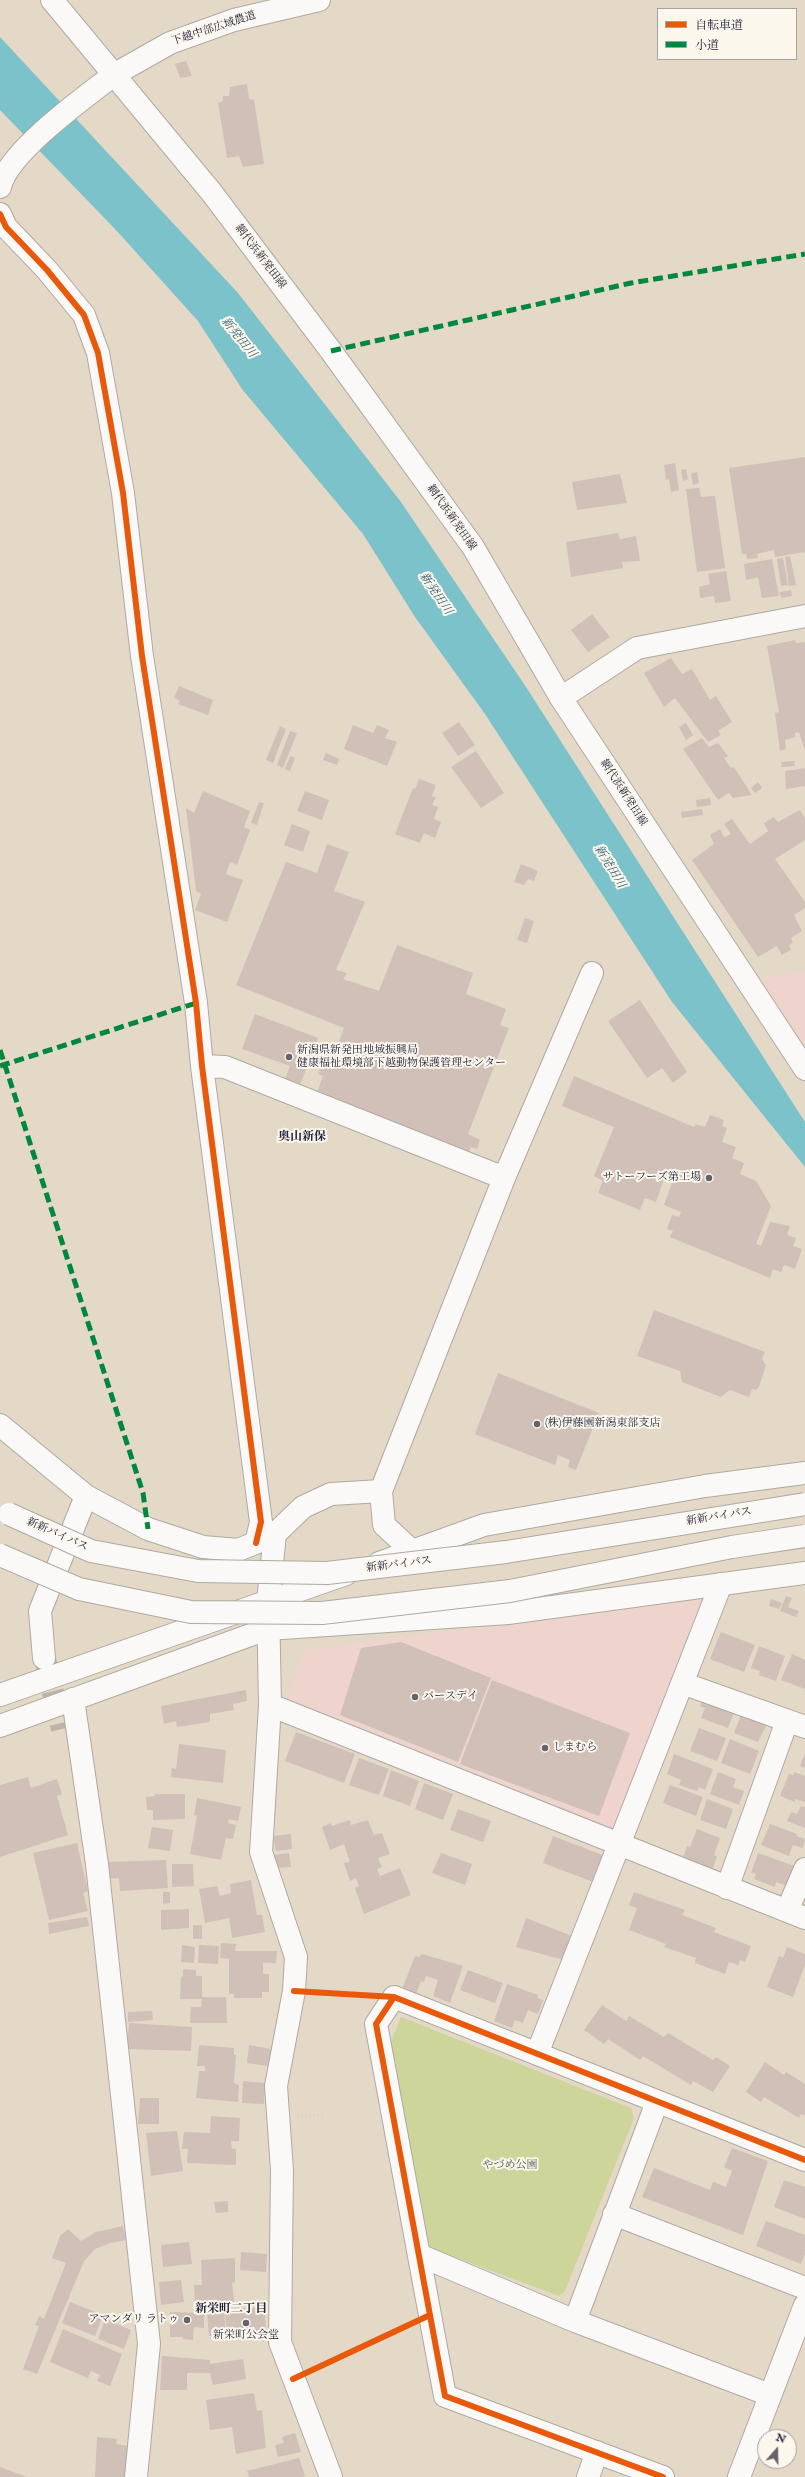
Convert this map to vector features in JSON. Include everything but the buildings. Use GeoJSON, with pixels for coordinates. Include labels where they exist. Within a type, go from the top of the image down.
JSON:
{"type":"FeatureCollection","features":[{"type":"Feature","properties":{"kind":"main road","name":"網代浜新発田線"},"geometry":{"type":"LineString","coordinates":[[52,0],[115,74],[212,193],[331,351],[473,547],[561,698],[805,1069]]}},
{"type":"Feature","properties":{"kind":"main road","name":"下越中部広域農道"},"geometry":{"type":"LineString","coordinates":[[0,187],[2,176],[17,156],[82,99],[115,74],[177,40],[234,20],[320,0]]}},
{"type":"Feature","properties":{"kind":"main road"},"geometry":{"type":"LineString","coordinates":[[0,214],[6,227],[47,270],[84,315],[98,353],[123,493],[142,656],[196,1003],[202,1066],[261,1522],[265,1538],[270,1705],[261,1852],[296,1957],[294,1991],[276,2086],[282,2170],[280,2342],[331,2477]]}},
{"type":"Feature","properties":{"kind":"main road"},"geometry":{"type":"LineString","coordinates":[[561,698],[638,648],[805,616]]}},
{"type":"Feature","properties":{"kind":"main road"},"geometry":{"type":"LineString","coordinates":[[412,1551],[384,1525],[381,1491],[504,1178],[592,973]]}},
{"type":"Feature","properties":{"kind":"main road"},"geometry":{"type":"LineString","coordinates":[[202,1066],[225,1067],[504,1178]]}},
{"type":"Feature","properties":{"kind":"main road"},"geometry":{"type":"LineString","coordinates":[[0,1425],[86,1496],[148,1529],[202,1547],[238,1550],[265,1538],[303,1507],[331,1494],[381,1491]]}},
{"type":"Feature","properties":{"kind":"main road"},"geometry":{"type":"LineString","coordinates":[[0,1695],[484,1525],[705,1486],[805,1473]]}},
{"type":"Feature","properties":{"kind":"main road"},"geometry":{"type":"LineString","coordinates":[[44,1658],[40,1611],[86,1496]]}},
{"type":"Feature","properties":{"kind":"main road","name":"新新バイパス"},"geometry":{"type":"LineString","coordinates":[[5,1511],[91,1551],[198,1572],[327,1573],[506,1552],[805,1504]]}},
{"type":"Feature","properties":{"kind":"main road"},"geometry":{"type":"LineString","coordinates":[[0,1555],[79,1589],[190,1612],[322,1613],[510,1592],[732,1547],[805,1536]]}},
{"type":"Feature","properties":{"kind":"main road"},"geometry":{"type":"LineString","coordinates":[[0,1726],[73,1698],[267,1629],[508,1613],[805,1573]]}},
{"type":"Feature","properties":{"kind":"main road"},"geometry":{"type":"LineString","coordinates":[[537,2054],[721,1584]]}},
{"type":"Feature","properties":{"kind":"main road"},"geometry":{"type":"LineString","coordinates":[[682,1683],[796,1724],[727,1888]]}},
{"type":"Feature","properties":{"kind":"main road"},"geometry":{"type":"LineString","coordinates":[[73,1698],[97,1864],[149,2344],[136,2477]]}},
{"type":"Feature","properties":{"kind":"main road"},"geometry":{"type":"LineString","coordinates":[[270,1705],[796,1915],[805,1869]]}},
{"type":"Feature","properties":{"kind":"main road"},"geometry":{"type":"LineString","coordinates":[[62,1729],[97,1864]]}},
{"type":"Feature","properties":{"kind":"main road"},"geometry":{"type":"LineString","coordinates":[[663,2477],[445,2396],[376,2024],[394,1997],[805,2160]]}},
{"type":"Feature","properties":{"kind":"main road"},"geometry":{"type":"LineString","coordinates":[[575,2321],[657,2102]]}},
{"type":"Feature","properties":{"kind":"main road"},"geometry":{"type":"LineString","coordinates":[[614,2214],[805,2288]]}},
{"type":"Feature","properties":{"kind":"main road"},"geometry":{"type":"LineString","coordinates":[[419,2255],[575,2321],[770,2395]]}},
{"type":"Feature","properties":{"kind":"main road"},"geometry":{"type":"LineString","coordinates":[[739,2477],[805,2305]]}},
{"type":"Feature","properties":{"kind":"main road"},"geometry":{"type":"LineString","coordinates":[[588,2477],[597,2452]]}},
{"type":"Feature","properties":{"kind":"path"},"geometry":{"type":"LineString","coordinates":[[278,2117],[325,2115]]}},
{"type":"Feature","properties":{"kind":"shaded area"},"geometry":{"type":"Polygon","coordinates":[[[805,972],[805,1046],[757,980],[805,972]]]}},
{"type":"Feature","properties":{"kind":"shaded area"},"geometry":{"type":"Polygon","coordinates":[[[702,1598],[612,1833],[282,1710],[306,1650],[702,1598]]]}},
{"type":"Feature","properties":{"kind":"green space","name":"やづめ公園"},"geometry":{"type":"Polygon","coordinates":[[[401,2017],[631,2108],[634,2118],[565,2291],[559,2296],[425,2246],[388,2049],[401,2017]]]}},
{"type":"Feature","properties":{"kind":"water","name":"新発田川"},"geometry":{"type":"Polygon","coordinates":[[[0,37],[238,293],[401,502],[526,687],[805,1122],[805,1167],[672,1002],[485,714],[415,617],[363,534],[242,389],[198,321],[116,230],[0,110],[0,37]]]}},
{"type":"Feature","properties":{"kind":"tunnel"},"geometry":{"type":"LineString","coordinates":[[45,1659],[62,1729]]}},
{"type":"Feature","properties":{"kind":"marked path"},"geometry":{"type":"LineString","coordinates":[[331,351],[631,283],[805,254]]}},
{"type":"Feature","properties":{"kind":"marked path"},"geometry":{"type":"LineString","coordinates":[[0,1066],[196,1003]]}},
{"type":"Feature","properties":{"kind":"marked path"},"geometry":{"type":"LineString","coordinates":[[0,1050],[143,1493],[148,1529]]}},
{"type":"Feature","properties":{"kind":"cycle path"},"geometry":{"type":"LineString","coordinates":[[0,214],[6,227],[47,270],[84,315],[98,353],[123,493],[142,656],[196,1003],[202,1066],[261,1522],[256,1543]]}},
{"type":"Feature","properties":{"kind":"cycle path"},"geometry":{"type":"LineString","coordinates":[[294,1991],[394,1997]]}},
{"type":"Feature","properties":{"kind":"cycle path"},"geometry":{"type":"LineString","coordinates":[[663,2477],[445,2396],[376,2024],[394,1997],[805,2160]]}},
{"type":"Feature","properties":{"kind":"cycle path"},"geometry":{"type":"LineString","coordinates":[[293,2379],[430,2315]]}},
{"type":"Feature","properties":{"kind":"place","name":"新潟県新発田地域振興局 健康福祉環境部下越動物保護管理センター"},"geometry":{"type":"Point","coordinates":[289,1057]}},
{"type":"Feature","properties":{"kind":"place","name":"サトーフーズ第工場"},"geometry":{"type":"Point","coordinates":[709,1178]}},
{"type":"Feature","properties":{"kind":"place","name":"(株)伊藤園新潟東部支店"},"geometry":{"type":"Point","coordinates":[537,1424]}},
{"type":"Feature","properties":{"kind":"place","name":"バースデイ"},"geometry":{"type":"Point","coordinates":[415,1697]}},
{"type":"Feature","properties":{"kind":"place","name":"しまむら"},"geometry":{"type":"Point","coordinates":[545,1748]}},
{"type":"Feature","properties":{"kind":"place","name":"アマンダリ ラトゥ"},"geometry":{"type":"Point","coordinates":[187,2320]}},
{"type":"Feature","properties":{"kind":"place","name":"新栄町公会堂"},"geometry":{"type":"Point","coordinates":[246,2323]}},
{"type":"Feature","properties":{"kind":"district","name":"奥山新保"},"geometry":{"type":"Point","coordinates":[302,1138]}},
{"type":"Feature","properties":{"kind":"district","name":"新栄町二丁目"},"geometry":{"type":"Point","coordinates":[231,2310]}}]}
